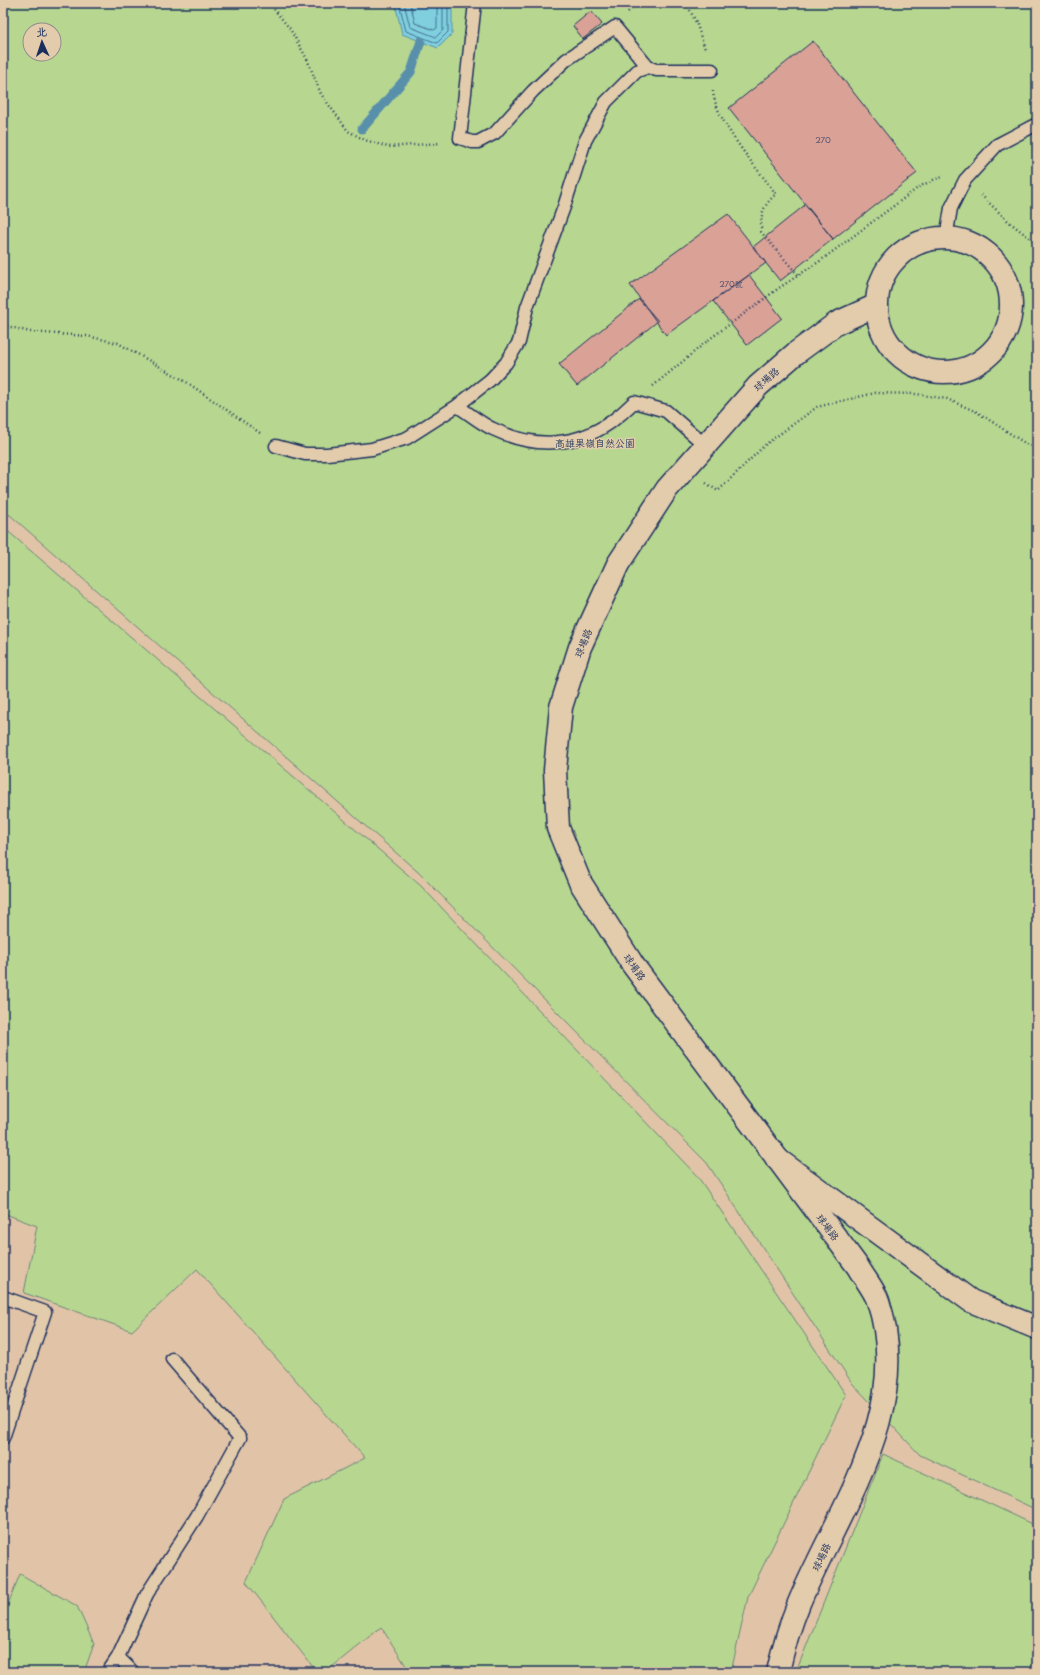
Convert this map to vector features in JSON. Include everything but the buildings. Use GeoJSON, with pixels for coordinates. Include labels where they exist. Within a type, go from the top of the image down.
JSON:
{"type":"FeatureCollection","features":[{"type":"Feature","properties":{"kind":"street"},"geometry":{"type":"LineString","coordinates":[[946,238],[967,242],[985,252],[1000,267],[1009,287],[1011,310],[1006,332],[994,351],[975,364],[953,371],[930,371],[909,362],[892,347],[881,327],[877,305],[880,284],[890,265],[906,250],[925,241],[946,238]]}},
{"type":"Feature","properties":{"kind":"street","name":"球場路"},"geometry":{"type":"LineString","coordinates":[[778,1672],[784,1646],[799,1603],[860,1476],[876,1432],[887,1384],[887,1347],[878,1300],[858,1267],[632,965],[580,882],[558,828],[555,770],[561,707],[580,647],[618,564],[667,489],[758,386],[796,352],[837,323],[877,305]]}},
{"type":"Feature","properties":{"kind":"street"},"geometry":{"type":"LineString","coordinates":[[777,1159],[971,1301],[1037,1328]]}},
{"type":"Feature","properties":{"kind":"lane"},"geometry":{"type":"LineString","coordinates":[[475,3],[460,138],[472,142],[478,142],[495,132],[566,60],[615,27],[648,67],[656,70],[712,70]]}},
{"type":"Feature","properties":{"kind":"lane"},"geometry":{"type":"LineString","coordinates":[[276,446],[305,454],[327,454],[372,449],[407,438],[457,406],[490,380],[506,362],[519,342],[527,307],[564,207],[585,141],[606,102],[637,71],[648,67]]}},
{"type":"Feature","properties":{"kind":"lane"},"geometry":{"type":"LineString","coordinates":[[946,238],[951,208],[965,180],[997,145],[1037,124]]}},
{"type":"Feature","properties":{"kind":"lane"},"geometry":{"type":"LineString","coordinates":[[457,406],[492,428],[515,438],[542,442],[564,442],[591,434],[612,422],[634,402],[666,411],[705,445]]}},
{"type":"Feature","properties":{"kind":"lane"},"geometry":{"type":"LineString","coordinates":[[3,1297],[45,1312],[3,1438]]}},
{"type":"Feature","properties":{"kind":"lane"},"geometry":{"type":"LineString","coordinates":[[108,1672],[118,1657],[147,1594],[197,1516],[240,1438],[172,1359]]}},
{"type":"Feature","properties":{"kind":"lane"},"geometry":{"type":"LineString","coordinates":[[118,1657],[133,1672]]}},
{"type":"Feature","properties":{"kind":"path"},"geometry":{"type":"LineString","coordinates":[[269,3],[290,29],[307,59],[321,94],[348,131],[365,140],[388,147],[434,144],[460,138]]}},
{"type":"Feature","properties":{"kind":"path"},"geometry":{"type":"LineString","coordinates":[[714,101],[726,125],[776,194],[768,201],[760,214],[761,232],[798,276]]}},
{"type":"Feature","properties":{"kind":"path"},"geometry":{"type":"LineString","coordinates":[[634,402],[711,338],[918,187],[935,179],[957,176],[965,180],[1008,221],[1037,244]]}},
{"type":"Feature","properties":{"kind":"path"},"geometry":{"type":"LineString","coordinates":[[3,325],[30,332],[87,336],[118,342],[185,381],[251,425],[276,446]]}},
{"type":"Feature","properties":{"kind":"path"},"geometry":{"type":"LineString","coordinates":[[685,468],[718,491],[766,444],[817,407],[875,393],[916,394],[947,399],[976,412],[1037,451]]}},
{"type":"Feature","properties":{"kind":"green space","name":"高雄果嶺自然公園"},"geometry":{"type":"Polygon","coordinates":[[[3,3],[1037,3],[1037,1510],[920,1455],[852,1383],[707,1163],[418,872],[10,515],[3,512],[3,3]]]}},
{"type":"Feature","properties":{"kind":"green space"},"geometry":{"type":"Polygon","coordinates":[[[3,527],[421,886],[698,1177],[846,1395],[748,1597],[731,1672],[410,1672],[381,1627],[326,1672],[317,1672],[246,1582],[284,1499],[365,1458],[197,1269],[132,1331],[24,1293],[37,1226],[3,1213],[3,527]]]}},
{"type":"Feature","properties":{"kind":"green space"},"geometry":{"type":"Polygon","coordinates":[[[883,1454],[1037,1526],[1037,1672],[796,1672],[883,1454]]]}},
{"type":"Feature","properties":{"kind":"green space"},"geometry":{"type":"Polygon","coordinates":[[[20,1574],[77,1606],[94,1644],[84,1672],[3,1672],[3,1617],[20,1574]]]}},
{"type":"Feature","properties":{"kind":"water"},"geometry":{"type":"Polygon","coordinates":[[[395,3],[452,3],[452,34],[438,48],[402,34],[395,3]]]}},
{"type":"Feature","properties":{"kind":"waterway"},"geometry":{"type":"LineString","coordinates":[[362,129],[411,72],[421,41]]}}]}
